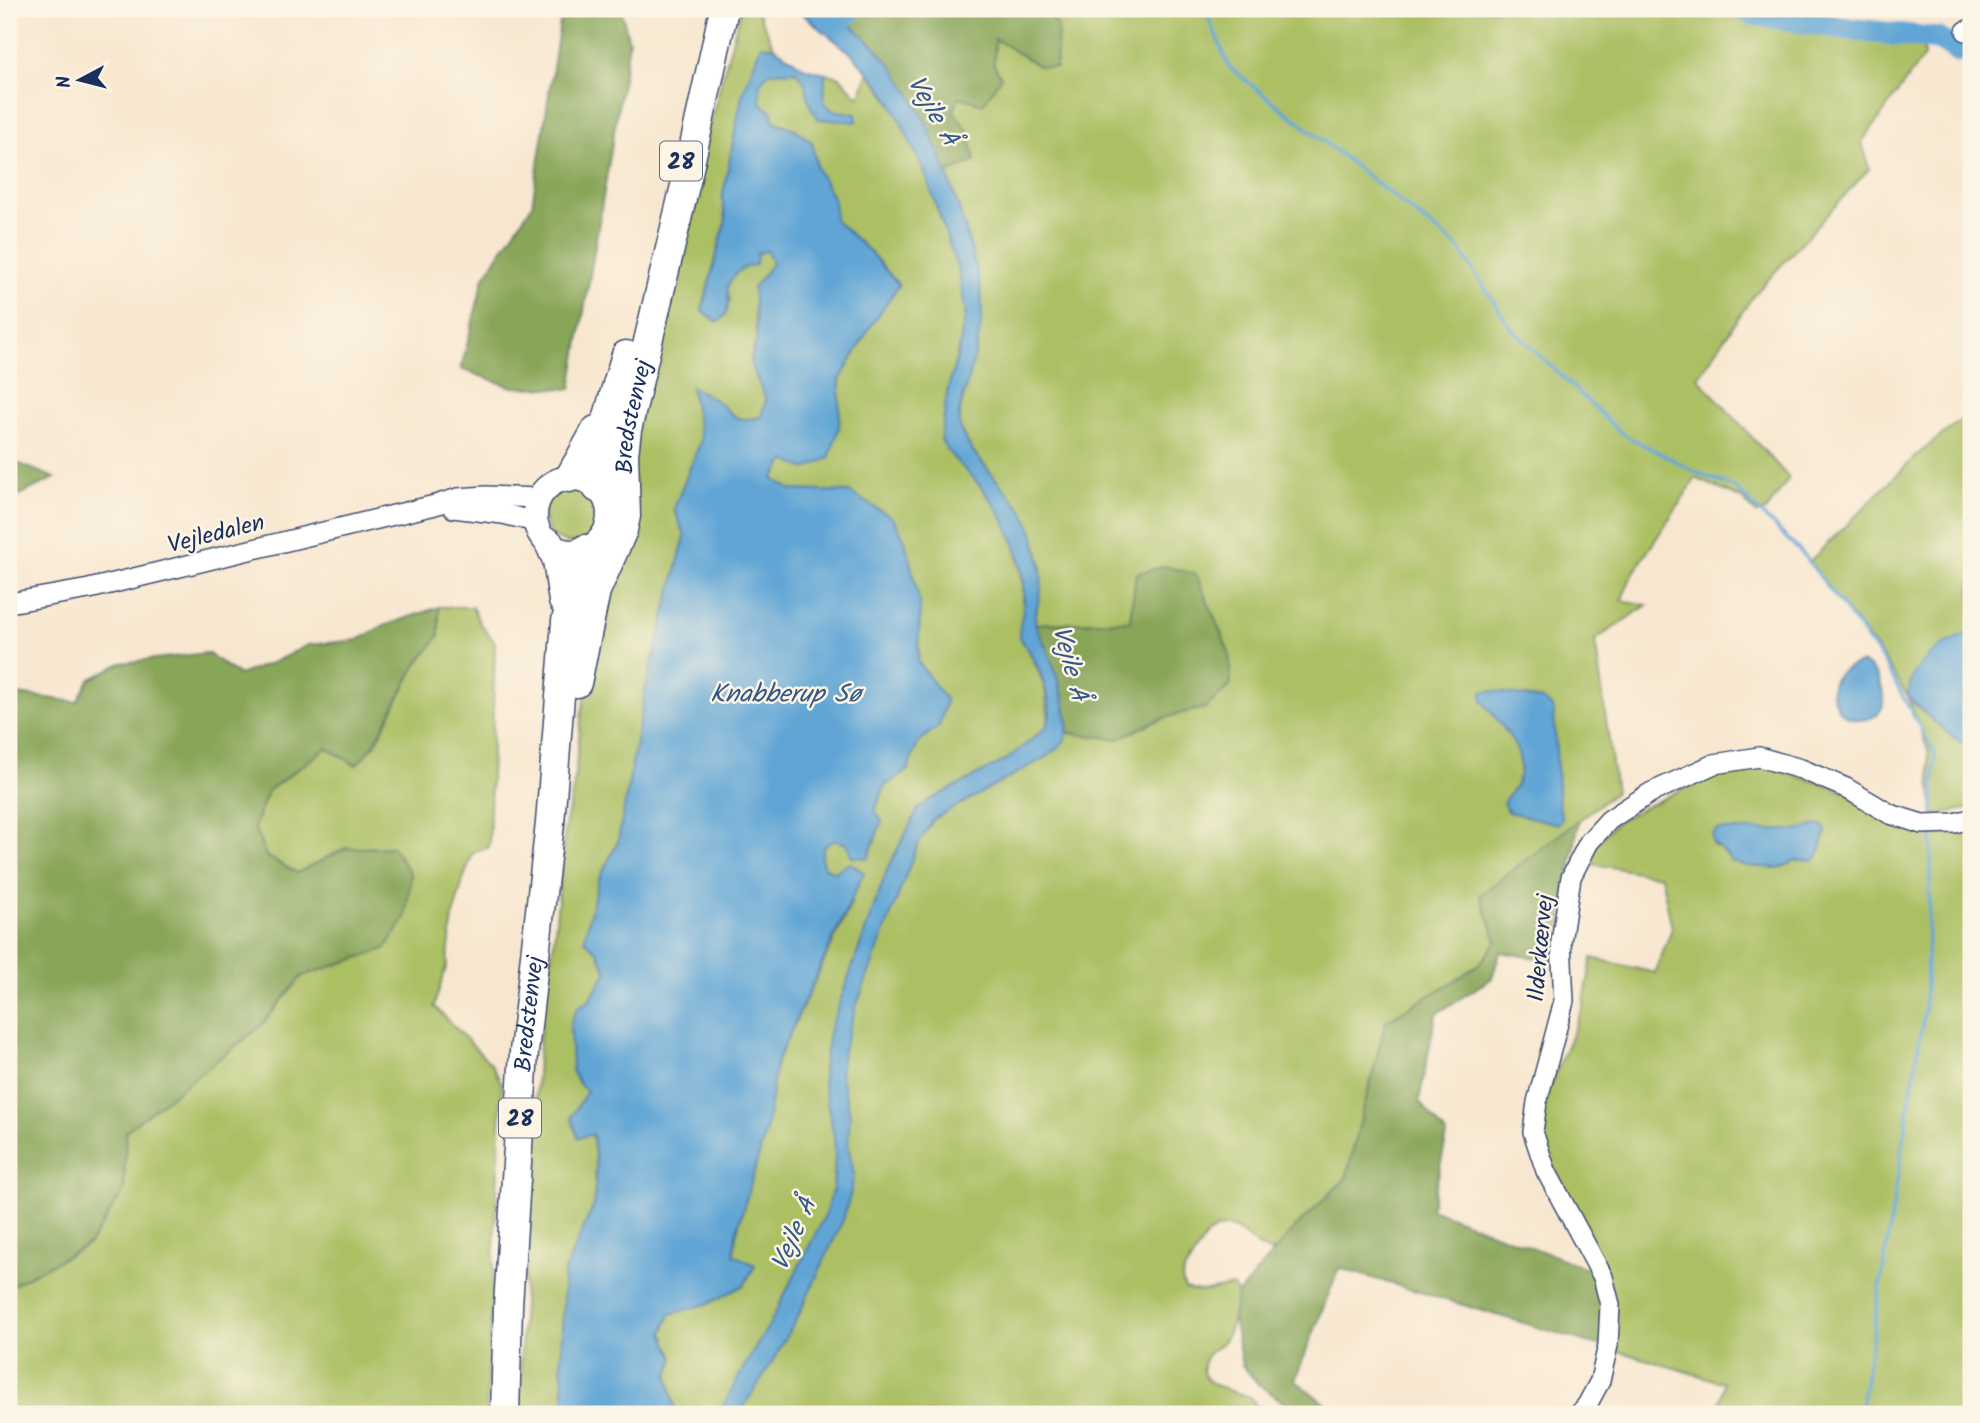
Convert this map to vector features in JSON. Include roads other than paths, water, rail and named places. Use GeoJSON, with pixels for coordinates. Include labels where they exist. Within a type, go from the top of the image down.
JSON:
{"type":"FeatureCollection","features":[{"type":"Feature","properties":{"kind":"highway","name":"Bredstenvej"},"geometry":{"type":"LineString","coordinates":[[597,488],[600,456],[614,396],[724,9]]}},
{"type":"Feature","properties":{"kind":"highway","name":"Bredstenvej"},"geometry":{"type":"LineString","coordinates":[[550,823],[591,606],[623,530],[626,516],[624,454],[627,430],[724,9]]}},
{"type":"Feature","properties":{"kind":"highway","name":"Bredstenvej"},"geometry":{"type":"LineString","coordinates":[[569,478],[614,396]]}},
{"type":"Feature","properties":{"kind":"highway","name":"Bredstenvej"},"geometry":{"type":"LineString","coordinates":[[542,521],[557,560],[566,621]]}},
{"type":"Feature","properties":{"kind":"highway","name":"Bredstenvej"},"geometry":{"type":"LineString","coordinates":[[505,1414],[508,1306],[524,1052],[550,823],[566,621],[585,549]]}},
{"type":"Feature","properties":{"kind":"main road"},"geometry":{"type":"LineString","coordinates":[[569,478],[579,478],[597,488]]}},
{"type":"Feature","properties":{"kind":"main road","name":"28"},"geometry":{"type":"LineString","coordinates":[[542,521],[543,492],[555,482],[569,478]]}},
{"type":"Feature","properties":{"kind":"main road","name":"28"},"geometry":{"type":"LineString","coordinates":[[585,549],[599,540],[609,517],[606,501],[597,488]]}},
{"type":"Feature","properties":{"kind":"main road"},"geometry":{"type":"LineString","coordinates":[[542,521],[555,547],[570,551],[585,549]]}},
{"type":"Feature","properties":{"kind":"street","name":"Vejledalen"},"geometry":{"type":"LineString","coordinates":[[9,603],[89,589],[458,498],[486,496],[542,521]]}},
{"type":"Feature","properties":{"kind":"street","name":"Ilderkærvej"},"geometry":{"type":"LineString","coordinates":[[1579,1414],[1600,1381],[1608,1345],[1610,1305],[1603,1277],[1546,1171],[1532,1132],[1537,1102],[1564,1001],[1561,942],[1571,877],[1589,842],[1609,820],[1650,793],[1714,764],[1759,757],[1812,774],[1846,788],[1890,814],[1922,824],[1954,823],[1971,819]]}},
{"type":"Feature","properties":{"kind":"water"},"geometry":{"type":"Polygon","coordinates":[[[796,9],[832,9],[877,49],[915,102],[936,144],[959,210],[982,300],[979,335],[960,406],[959,424],[968,445],[1024,513],[1032,530],[1041,571],[1041,590],[1035,621],[1058,681],[1065,707],[1067,730],[1063,743],[1048,756],[934,819],[917,846],[856,1007],[843,1050],[840,1073],[850,1114],[848,1143],[854,1174],[843,1220],[799,1314],[771,1364],[739,1414],[719,1414],[769,1325],[825,1215],[833,1188],[835,1157],[834,1137],[823,1082],[829,1032],[887,870],[918,809],[928,801],[1006,760],[1044,729],[1050,713],[1039,669],[1019,637],[1024,584],[1014,541],[992,501],[960,466],[941,439],[947,393],[966,313],[958,270],[925,173],[890,100],[879,84],[852,54],[796,9]]]}},
{"type":"Feature","properties":{"kind":"water","name":"Knabberup Sø"},"geometry":{"type":"Polygon","coordinates":[[[761,45],[774,47],[805,68],[825,73],[824,102],[832,110],[856,114],[857,122],[818,119],[809,103],[805,83],[796,71],[770,72],[760,82],[760,102],[772,112],[773,121],[795,129],[812,142],[817,168],[834,200],[835,220],[870,252],[899,285],[868,330],[840,380],[839,428],[829,458],[806,469],[785,460],[773,479],[792,490],[849,492],[893,518],[905,540],[920,604],[918,662],[946,700],[939,727],[918,744],[908,770],[885,786],[875,810],[882,821],[868,858],[852,857],[847,844],[835,840],[824,846],[821,858],[824,867],[834,872],[850,863],[864,872],[776,1063],[766,1130],[736,1234],[734,1255],[755,1265],[744,1285],[710,1303],[670,1314],[663,1333],[674,1358],[668,1376],[676,1414],[566,1414],[561,1366],[564,1272],[594,1205],[596,1167],[593,1134],[578,1138],[571,1117],[587,1091],[572,1071],[570,1023],[578,1007],[589,1001],[607,972],[597,951],[584,940],[598,881],[618,842],[646,687],[685,536],[674,509],[701,440],[691,386],[739,418],[761,417],[766,400],[750,362],[757,339],[753,288],[772,264],[767,251],[757,253],[756,265],[741,269],[727,287],[728,307],[722,319],[718,322],[702,311],[726,219],[722,199],[742,95],[761,45]]]}},
{"type":"Feature","properties":{"kind":"water"},"geometry":{"type":"Polygon","coordinates":[[[1971,632],[1971,747],[1945,731],[1908,697],[1910,684],[1921,664],[1939,648],[1971,632]]]}},
{"type":"Feature","properties":{"kind":"water"},"geometry":{"type":"Polygon","coordinates":[[[1860,663],[1867,665],[1874,672],[1883,696],[1882,707],[1877,714],[1860,720],[1843,714],[1837,707],[1832,684],[1839,673],[1860,663]]]}},
{"type":"Feature","properties":{"kind":"water"},"geometry":{"type":"Polygon","coordinates":[[[1495,691],[1542,700],[1551,706],[1554,714],[1562,819],[1558,824],[1508,812],[1503,803],[1516,784],[1520,761],[1511,739],[1482,700],[1482,692],[1495,691]]]}},
{"type":"Feature","properties":{"kind":"water"},"geometry":{"type":"Polygon","coordinates":[[[1817,825],[1824,827],[1826,832],[1818,857],[1812,860],[1795,860],[1777,868],[1746,866],[1732,861],[1712,842],[1712,834],[1718,830],[1800,830],[1817,825]]]}},
{"type":"Feature","properties":{"kind":"waterway"},"geometry":{"type":"LineString","coordinates":[[835,25],[852,9]]}},
{"type":"Feature","properties":{"kind":"waterway"},"geometry":{"type":"LineString","coordinates":[[1205,9],[1229,67],[1458,247],[1511,328],[1621,433],[1698,473],[1734,487],[1804,555],[1882,659],[1935,754],[1933,812]]}},
{"type":"Feature","properties":{"kind":"waterway"},"geometry":{"type":"LineString","coordinates":[[1740,9],[1753,14],[1856,30],[1939,39],[1958,51],[1971,48]]}},
{"type":"Feature","properties":{"kind":"waterway"},"geometry":{"type":"LineString","coordinates":[[1860,1414],[1925,1005],[1932,835]]}},
{"type":"Feature","properties":{"kind":"water label","name":"Vejle Å"},"geometry":{"type":"Point","coordinates":[934,110]}},
{"type":"Feature","properties":{"kind":"water label","name":"Vejle Å"},"geometry":{"type":"Point","coordinates":[1071,663]}},
{"type":"Feature","properties":{"kind":"water label","name":"Vejle Å"},"geometry":{"type":"Point","coordinates":[793,1234]}}]}
